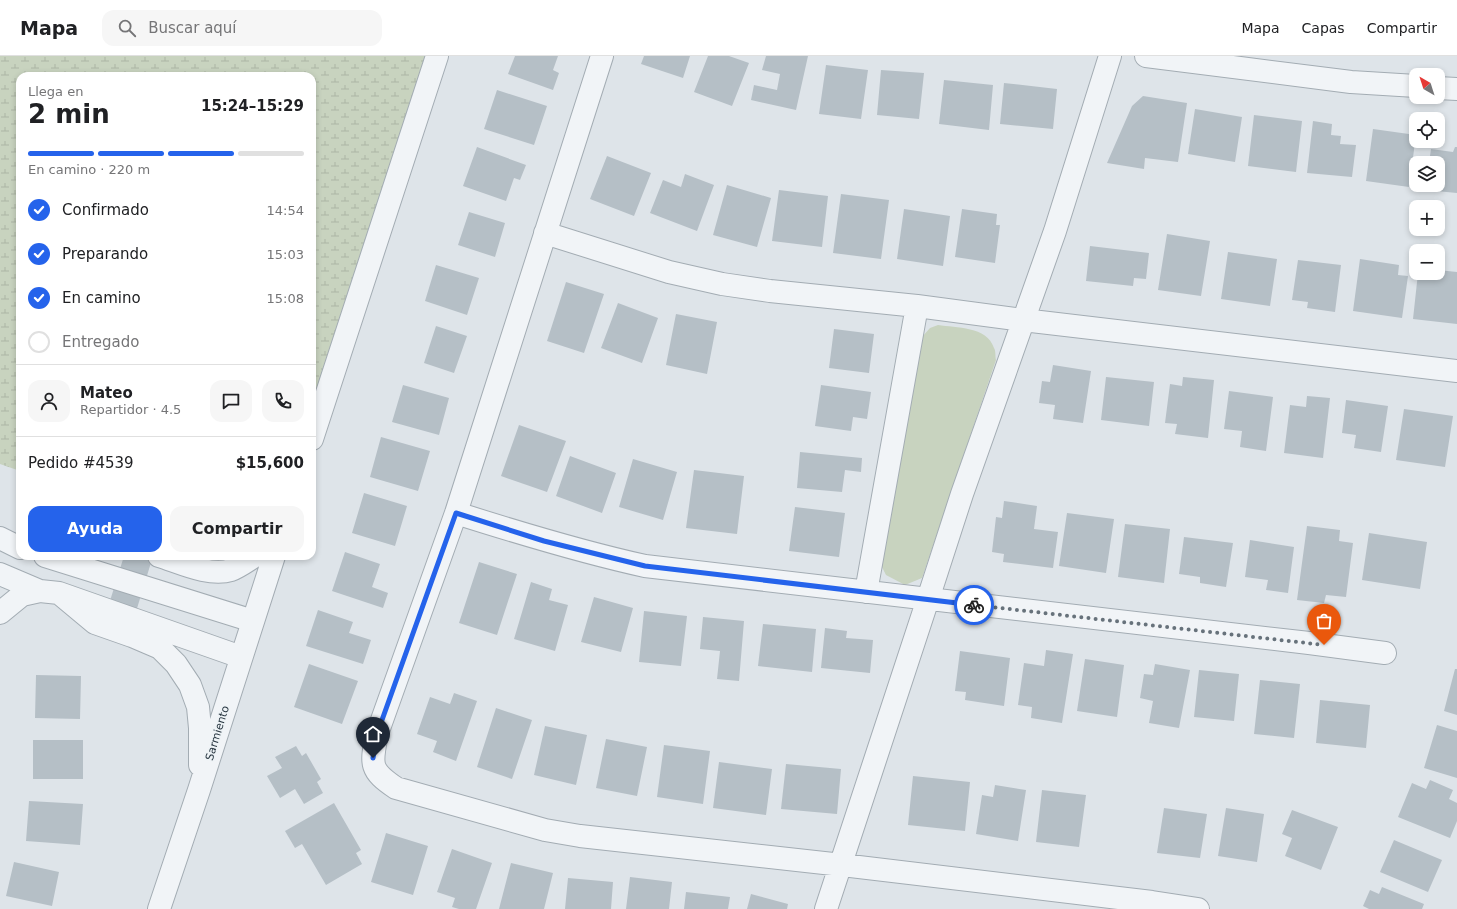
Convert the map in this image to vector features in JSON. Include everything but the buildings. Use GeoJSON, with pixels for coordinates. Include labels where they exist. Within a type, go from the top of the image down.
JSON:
{"type":"FeatureCollection","features":[{"type":"Feature","properties":{"kind":"street"},"geometry":{"type":"LineString","coordinates":[[316,427],[437,56]]}},
{"type":"Feature","properties":{"kind":"street"},"geometry":{"type":"LineString","coordinates":[[602,56],[456,513],[377,734],[373,758],[376,771],[383,780],[396,788],[545,830],[580,836],[842,865],[1145,901],[1198,909]]}},
{"type":"Feature","properties":{"kind":"street"},"geometry":{"type":"LineString","coordinates":[[826,909],[842,865],[962,494],[1055,232],[1110,56]]}},
{"type":"Feature","properties":{"kind":"street"},"geometry":{"type":"LineString","coordinates":[[1146,56],[1351,82],[1409,86]]}},
{"type":"Feature","properties":{"kind":"street"},"geometry":{"type":"LineString","coordinates":[[1445,88],[1457,89]]}},
{"type":"Feature","properties":{"kind":"street"},"geometry":{"type":"LineString","coordinates":[[545,233],[669,272],[722,284],[770,291],[917,306],[1023,320],[1457,370]]}},
{"type":"Feature","properties":{"kind":"street"},"geometry":{"type":"LineString","coordinates":[[866,592],[917,306]]}},
{"type":"Feature","properties":{"kind":"street"},"geometry":{"type":"LineString","coordinates":[[456,513],[544,541],[645,566],[1385,653]]}},
{"type":"Feature","properties":{"kind":"street"},"geometry":{"type":"LineString","coordinates":[[0,538],[16,546]]}},
{"type":"Feature","properties":{"kind":"street"},"geometry":{"type":"LineString","coordinates":[[58,560],[252,621]]}},
{"type":"Feature","properties":{"kind":"street"},"geometry":{"type":"LineString","coordinates":[[75,565],[87,560]]}},
{"type":"Feature","properties":{"kind":"street"},"geometry":{"type":"LineString","coordinates":[[171,560],[198,569],[217,572],[230,570],[249,560]]}},
{"type":"Feature","properties":{"kind":"street","name":"Sarmiento"},"geometry":{"type":"LineString","coordinates":[[159,909],[273,560]]}},
{"type":"Feature","properties":{"kind":"street"},"geometry":{"type":"LineString","coordinates":[[0,574],[241,657]]}},
{"type":"Feature","properties":{"kind":"street"},"geometry":{"type":"LineString","coordinates":[[0,613],[22,595],[50,592],[95,623],[160,648],[176,664],[190,685],[198,707],[200,728],[199,790]]}},
{"type":"Feature","properties":{"kind":"green space"},"geometry":{"type":"Polygon","coordinates":[[[0,56],[427,56],[316,406],[316,72],[16,72],[16,470],[0,464],[0,56]]]}},
{"type":"Feature","properties":{"kind":"green space"},"geometry":{"type":"Polygon","coordinates":[[[938,325],[970,329],[985,336],[995,349],[996,360],[922,578],[905,585],[886,575],[881,565],[922,337],[930,328],[938,325]]]}},
{"type":"Feature","properties":{"kind":"way so far"},"geometry":{"type":"LineString","coordinates":[[974,605],[1324,645]]}},
{"type":"Feature","properties":{"kind":"route"},"geometry":{"type":"LineString","coordinates":[[373,758],[377,734],[456,513],[544,541],[645,566],[974,605]]}}]}
